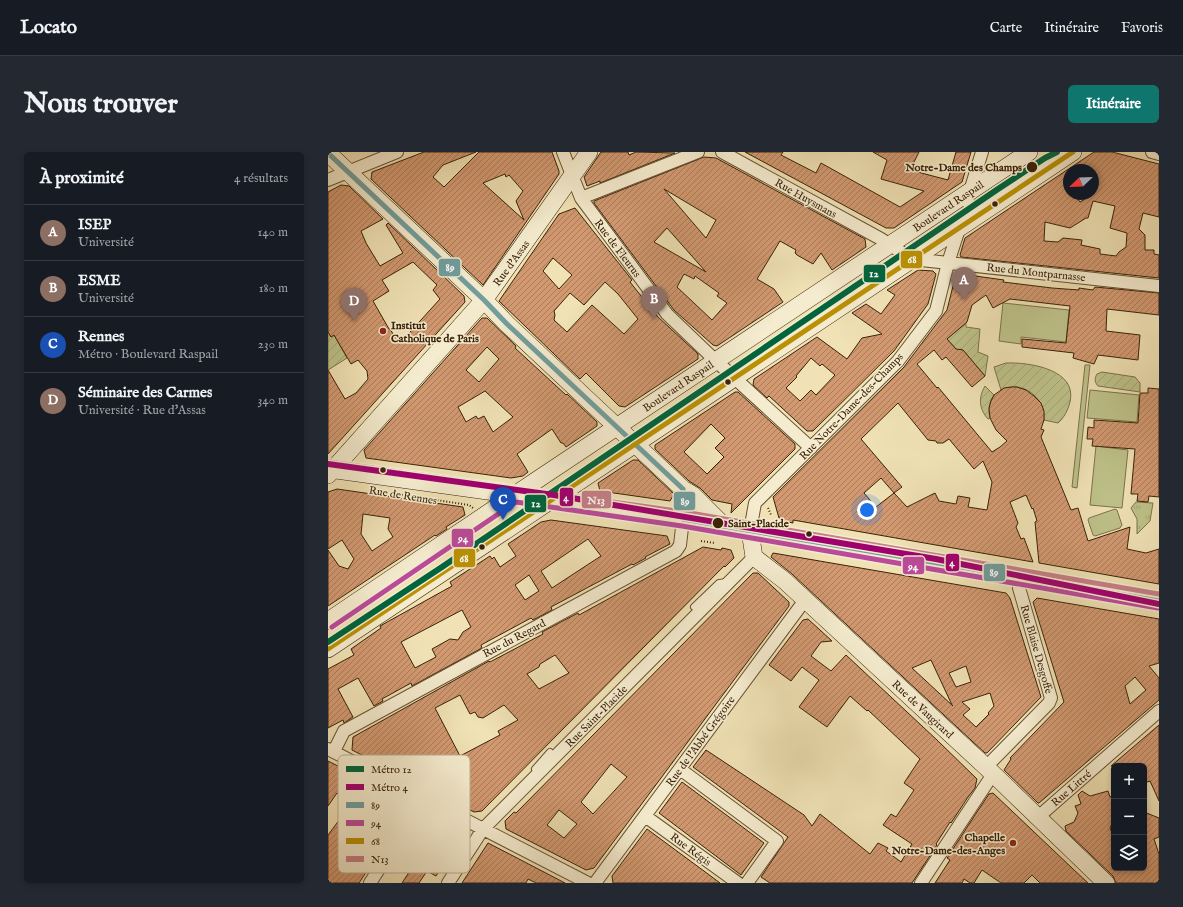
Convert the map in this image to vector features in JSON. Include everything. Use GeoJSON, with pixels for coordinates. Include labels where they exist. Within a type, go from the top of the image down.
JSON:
{"type":"FeatureCollection","features":[{"type":"Feature","properties":{"kind":"main road","name":"Rue d'Assas"},"geometry":{"type":"LineString","coordinates":[[329,471],[484,300],[589,152]]}},
{"type":"Feature","properties":{"kind":"main road","name":"Boulevard Raspail"},"geometry":{"type":"LineString","coordinates":[[328,621],[514,495],[617,428],[1029,152]]}},
{"type":"Feature","properties":{"kind":"main road"},"geometry":{"type":"LineString","coordinates":[[328,649],[636,445],[1073,152]]}},
{"type":"Feature","properties":{"kind":"main road"},"geometry":{"type":"LineString","coordinates":[[328,153],[617,428],[683,489],[693,495],[724,526]]}},
{"type":"Feature","properties":{"kind":"main road","name":"Rue de Rennes"},"geometry":{"type":"LineString","coordinates":[[329,471],[553,500],[683,519],[1159,601]]}},
{"type":"Feature","properties":{"kind":"main road"},"geometry":{"type":"LineString","coordinates":[[683,489],[685,497],[683,519]]}},
{"type":"Feature","properties":{"kind":"main road"},"geometry":{"type":"LineString","coordinates":[[750,531],[754,557]]}},
{"type":"Feature","properties":{"kind":"main road","name":"Rue de Vaugirard"},"geometry":{"type":"LineString","coordinates":[[754,557],[785,581],[990,771],[1106,883]]}},
{"type":"Feature","properties":{"kind":"street"},"geometry":{"type":"LineString","coordinates":[[328,180],[397,152]]}},
{"type":"Feature","properties":{"kind":"street","name":"Rue de Fleurus"},"geometry":{"type":"LineString","coordinates":[[563,152],[581,198],[667,314],[811,448]]}},
{"type":"Feature","properties":{"kind":"street"},"geometry":{"type":"LineString","coordinates":[[581,198],[698,152]]}},
{"type":"Feature","properties":{"kind":"street","name":"Rue Huysmans"},"geometry":{"type":"LineString","coordinates":[[722,152],[890,245],[912,259]]}},
{"type":"Feature","properties":{"kind":"street"},"geometry":{"type":"LineString","coordinates":[[977,216],[967,201],[982,152]]}},
{"type":"Feature","properties":{"kind":"street"},"geometry":{"type":"LineString","coordinates":[[1152,152],[1159,154]]}},
{"type":"Feature","properties":{"kind":"street","name":"Rue Notre-Dame-des-Champs"},"geometry":{"type":"LineString","coordinates":[[750,531],[755,503],[898,361],[936,310],[948,263],[959,229]]}},
{"type":"Feature","properties":{"kind":"street","name":"Rue du Montparnasse"},"geometry":{"type":"LineString","coordinates":[[912,259],[1159,286]]}},
{"type":"Feature","properties":{"kind":"street","name":"Rue du Regard"},"geometry":{"type":"LineString","coordinates":[[331,750],[344,731],[676,551],[680,545],[683,519]]}},
{"type":"Feature","properties":{"kind":"street","name":"Rue Saint-Placide"},"geometry":{"type":"LineString","coordinates":[[470,849],[483,829],[754,557]]}},
{"type":"Feature","properties":{"kind":"street","name":"Rue Blaise Desgoffe"},"geometry":{"type":"LineString","coordinates":[[990,771],[1049,703],[1051,698],[1019,588],[1020,577]]}},
{"type":"Feature","properties":{"kind":"street","name":"Rue de l'Abbé Grégoire"},"geometry":{"type":"LineString","coordinates":[[595,883],[805,600]]}},
{"type":"Feature","properties":{"kind":"street","name":"Rue Littré"},"geometry":{"type":"LineString","coordinates":[[1037,818],[1159,711]]}},
{"type":"Feature","properties":{"kind":"street"},"geometry":{"type":"LineString","coordinates":[[331,750],[340,755]]}},
{"type":"Feature","properties":{"kind":"street"},"geometry":{"type":"LineString","coordinates":[[680,769],[777,841],[747,883]]}},
{"type":"Feature","properties":{"kind":"street"},"geometry":{"type":"LineString","coordinates":[[921,883],[990,771]]}},
{"type":"Feature","properties":{"kind":"street","name":"Rue Régis"},"geometry":{"type":"LineString","coordinates":[[645,816],[738,883]]}},
{"type":"Feature","properties":{"kind":"street"},"geometry":{"type":"LineString","coordinates":[[470,822],[588,883]]}},
{"type":"Feature","properties":{"kind":"street"},"geometry":{"type":"LineString","coordinates":[[370,883],[376,873]]}},
{"type":"Feature","properties":{"kind":"street","name":"Rue Saint-Placide"},"geometry":{"type":"LineString","coordinates":[[448,883],[454,873]]}},
{"type":"Feature","properties":{"kind":"lane"},"geometry":{"type":"LineString","coordinates":[[694,607],[719,583],[732,580]]}},
{"type":"Feature","properties":{"kind":"lane"},"geometry":{"type":"LineString","coordinates":[[524,788],[524,780],[550,752]]}},
{"type":"Feature","properties":{"kind":"path","name":"Rue de Rennes"},"geometry":{"type":"LineString","coordinates":[[383,492],[469,505],[476,510]]}},
{"type":"Feature","properties":{"kind":"path"},"geometry":{"type":"LineString","coordinates":[[768,508],[771,515]]}},
{"type":"Feature","properties":{"kind":"path"},"geometry":{"type":"LineString","coordinates":[[701,541],[715,543]]}},
{"type":"Feature","properties":{"kind":"green space"},"geometry":{"type":"Polygon","coordinates":[[[1003,303],[1069,310],[1066,342],[1021,337],[1021,344],[999,341],[1003,303]]]}},
{"type":"Feature","properties":{"kind":"green space"},"geometry":{"type":"Polygon","coordinates":[[[966,323],[966,327],[980,329],[978,352],[988,356],[985,376],[963,350],[960,349],[958,351],[947,339],[966,323]]]}},
{"type":"Feature","properties":{"kind":"green space"},"geometry":{"type":"Polygon","coordinates":[[[328,332],[331,337],[334,335],[347,358],[328,370],[328,332]]]}},
{"type":"Feature","properties":{"kind":"green space"},"geometry":{"type":"Polygon","coordinates":[[[1006,363],[1038,366],[1059,375],[1066,382],[1070,391],[1070,402],[1066,414],[1058,423],[1044,420],[1044,412],[1041,404],[1031,393],[1017,387],[1009,387],[1001,390],[994,367],[1006,363]]]}},
{"type":"Feature","properties":{"kind":"green space"},"geometry":{"type":"Polygon","coordinates":[[[1085,365],[1090,365],[1077,488],[1072,487],[1085,365]]]}},
{"type":"Feature","properties":{"kind":"green space"},"geometry":{"type":"Polygon","coordinates":[[[1102,372],[1135,377],[1140,383],[1140,392],[1098,386],[1095,378],[1097,374],[1102,372]]]}},
{"type":"Feature","properties":{"kind":"green space"},"geometry":{"type":"Polygon","coordinates":[[[985,386],[994,395],[990,403],[990,418],[988,419],[980,403],[981,395],[985,386]]]}},
{"type":"Feature","properties":{"kind":"green space"},"geometry":{"type":"Polygon","coordinates":[[[1090,390],[1139,395],[1137,422],[1087,418],[1090,390]]]}},
{"type":"Feature","properties":{"kind":"green space"},"geometry":{"type":"Polygon","coordinates":[[[1096,446],[1128,450],[1122,508],[1090,505],[1096,446]]]}},
{"type":"Feature","properties":{"kind":"green space"},"geometry":{"type":"Polygon","coordinates":[[[1136,502],[1153,503],[1150,521],[1137,534],[1137,519],[1131,508],[1136,502]]]}},
{"type":"Feature","properties":{"kind":"green space"},"geometry":{"type":"Polygon","coordinates":[[[1115,509],[1117,510],[1122,525],[1120,528],[1095,536],[1093,535],[1088,520],[1089,518],[1115,509]]]}},
{"type":"Feature","properties":{"kind":"building"},"geometry":{"type":"Polygon","coordinates":[[[424,152],[476,152],[443,165],[433,177],[444,187],[479,152],[552,152],[559,174],[483,285],[371,179],[372,172],[424,152]],[[505,174],[483,183],[524,220],[516,201],[523,191],[509,175],[506,177],[505,174]]]}},
{"type":"Feature","properties":{"kind":"building"},"geometry":{"type":"Polygon","coordinates":[[[601,152],[628,152],[629,155],[636,152],[675,153],[600,183],[600,181],[587,186],[584,177],[601,152]]]}},
{"type":"Feature","properties":{"kind":"building"},"geometry":{"type":"Polygon","coordinates":[[[745,152],[783,152],[781,155],[816,173],[821,163],[900,207],[924,191],[881,179],[887,160],[873,152],[919,152],[910,170],[948,180],[956,152],[971,152],[962,182],[894,228],[886,228],[745,152]]]}},
{"type":"Feature","properties":{"kind":"building"},"geometry":{"type":"Polygon","coordinates":[[[1094,152],[1112,152],[1159,164],[1159,217],[1143,213],[1139,229],[1145,235],[1145,250],[1154,250],[1154,254],[1159,255],[1159,278],[961,257],[960,255],[965,238],[1063,173],[1063,200],[1079,200],[1080,202],[1083,200],[1099,200],[1099,164],[1076,164],[1094,152]],[[1093,201],[1088,218],[1070,228],[1045,222],[1044,241],[1058,242],[1063,238],[1082,240],[1081,245],[1100,249],[1100,254],[1116,256],[1126,247],[1127,233],[1110,228],[1115,206],[1093,201]]]}},
{"type":"Feature","properties":{"kind":"building"},"geometry":{"type":"Polygon","coordinates":[[[704,157],[716,158],[865,239],[866,247],[832,270],[821,253],[813,264],[797,255],[795,253],[796,250],[780,241],[757,279],[774,289],[783,302],[717,346],[713,345],[674,310],[594,201],[704,157]],[[664,189],[706,238],[716,220],[664,189]],[[667,228],[654,242],[706,272],[667,228]],[[684,274],[677,287],[712,320],[727,303],[717,296],[719,293],[695,276],[694,279],[684,274]]]}},
{"type":"Feature","properties":{"kind":"building","name":"Institut Catholique de Paris"},"geometry":{"type":"Polygon","coordinates":[[[341,185],[349,186],[383,219],[361,231],[366,243],[380,266],[403,253],[386,225],[388,223],[464,296],[465,302],[328,454],[328,370],[345,399],[356,393],[368,379],[367,371],[358,360],[351,364],[334,335],[331,337],[328,332],[328,192],[341,185]],[[413,262],[382,280],[389,291],[373,301],[389,329],[401,342],[440,299],[433,290],[437,285],[413,262]]]}},
{"type":"Feature","properties":{"kind":"building"},"geometry":{"type":"Polygon","coordinates":[[[575,208],[632,280],[630,282],[657,316],[698,354],[698,359],[625,407],[619,406],[586,373],[580,379],[499,301],[559,214],[575,208]],[[553,258],[543,271],[559,289],[572,275],[553,258]],[[605,282],[584,305],[570,293],[554,311],[554,320],[567,332],[592,305],[624,334],[638,319],[618,294],[605,282]]]}},
{"type":"Feature","properties":{"kind":"building"},"geometry":{"type":"Polygon","coordinates":[[[918,270],[933,271],[936,274],[928,304],[894,351],[813,431],[807,431],[769,396],[767,398],[753,385],[754,379],[817,337],[847,359],[862,338],[882,334],[852,313],[866,304],[881,314],[895,295],[887,290],[918,270]],[[811,358],[796,376],[797,377],[786,388],[800,401],[811,390],[816,395],[835,375],[822,364],[820,366],[811,358]]]}},
{"type":"Feature","properties":{"kind":"building"},"geometry":{"type":"Polygon","coordinates":[[[961,274],[1004,280],[1003,282],[1052,288],[1079,290],[1079,288],[1093,290],[1095,287],[1159,293],[1159,315],[1107,309],[1106,331],[1140,335],[1138,360],[1098,355],[1094,364],[1073,358],[1074,353],[1022,347],[1022,339],[1066,343],[1070,306],[1010,299],[993,308],[986,295],[972,305],[967,322],[947,339],[956,349],[963,350],[985,376],[972,387],[946,357],[942,360],[934,350],[917,364],[992,452],[1007,441],[996,430],[990,418],[989,408],[994,395],[1004,388],[1017,387],[1026,390],[1034,396],[1041,403],[1044,411],[1044,420],[1041,429],[1044,430],[1041,437],[1071,510],[1078,508],[1088,541],[1130,527],[1127,549],[1146,553],[1159,549],[1159,584],[1039,563],[1035,522],[1037,521],[1033,508],[1032,509],[1026,495],[1010,502],[1018,523],[1016,527],[1021,539],[1024,538],[1033,562],[793,520],[793,523],[783,521],[783,519],[779,518],[773,497],[904,367],[947,310],[955,278],[961,274]],[[898,403],[861,439],[902,487],[894,493],[907,507],[935,493],[939,501],[956,504],[958,496],[970,498],[968,507],[987,510],[992,482],[983,461],[974,469],[949,439],[943,443],[928,440],[898,403]],[[881,478],[864,493],[876,507],[894,493],[881,478]]]}},
{"type":"Feature","properties":{"kind":"building"},"geometry":{"type":"Polygon","coordinates":[[[482,318],[487,318],[516,346],[515,348],[597,422],[597,426],[566,447],[563,443],[561,443],[552,429],[517,454],[528,472],[523,476],[511,478],[366,458],[364,450],[482,318]],[[487,347],[466,370],[479,382],[499,359],[487,347]],[[485,391],[458,407],[466,422],[476,416],[478,419],[484,416],[493,432],[513,417],[485,391]]]}},
{"type":"Feature","properties":{"kind":"building"},"geometry":{"type":"Polygon","coordinates":[[[1148,388],[1159,389],[1159,497],[1149,496],[1148,502],[1137,501],[1138,494],[1131,494],[1135,449],[1092,446],[1093,439],[1087,439],[1088,427],[1094,428],[1094,420],[1138,423],[1140,393],[1148,393],[1148,388]]]}},
{"type":"Feature","properties":{"kind":"building"},"geometry":{"type":"Polygon","coordinates":[[[735,392],[738,392],[795,444],[795,449],[731,513],[732,504],[712,500],[655,449],[655,445],[735,392]],[[711,424],[684,452],[707,474],[724,457],[715,448],[725,438],[711,424]]]}},
{"type":"Feature","properties":{"kind":"building"},"geometry":{"type":"Polygon","coordinates":[[[633,460],[638,460],[674,494],[670,501],[600,491],[598,483],[633,460]]]}},
{"type":"Feature","properties":{"kind":"building"},"geometry":{"type":"Polygon","coordinates":[[[337,489],[463,507],[465,515],[446,527],[447,529],[436,536],[435,535],[328,606],[328,550],[339,566],[348,569],[354,559],[342,540],[328,549],[328,492],[337,489]],[[363,514],[361,534],[372,551],[393,537],[388,529],[390,518],[363,514]]]}},
{"type":"Feature","properties":{"kind":"building"},"geometry":{"type":"Polygon","coordinates":[[[551,520],[667,536],[670,544],[633,565],[632,564],[551,607],[552,610],[533,620],[531,618],[481,645],[482,648],[412,686],[411,683],[382,699],[383,701],[374,706],[358,678],[338,689],[353,717],[344,723],[343,720],[328,728],[328,669],[354,655],[351,649],[381,628],[380,626],[452,586],[450,582],[490,556],[492,559],[494,557],[500,567],[516,556],[508,544],[541,522],[551,520]],[[588,539],[541,571],[552,588],[601,556],[588,539]],[[529,575],[515,585],[525,600],[539,591],[529,575]],[[462,610],[401,642],[415,668],[436,657],[432,649],[450,639],[458,640],[463,632],[471,627],[462,610]]]}},
{"type":"Feature","properties":{"kind":"building"},"geometry":{"type":"Polygon","coordinates":[[[703,547],[731,550],[734,558],[725,567],[724,566],[482,811],[474,812],[470,810],[470,755],[462,755],[500,735],[498,731],[518,720],[504,705],[483,718],[478,717],[475,712],[470,714],[460,695],[435,708],[459,755],[362,755],[352,750],[353,737],[489,661],[490,662],[543,634],[542,632],[578,613],[579,615],[703,547]],[[555,655],[527,674],[539,689],[569,673],[555,655]]]}},
{"type":"Feature","properties":{"kind":"building"},"geometry":{"type":"Polygon","coordinates":[[[773,553],[1006,593],[1010,598],[1041,697],[987,753],[985,753],[792,574],[771,557],[773,553]],[[931,660],[912,668],[953,706],[931,660]],[[966,666],[949,673],[956,687],[971,682],[966,666]],[[990,693],[962,702],[970,709],[963,715],[976,727],[989,714],[988,713],[994,706],[990,693]]]}},
{"type":"Feature","properties":{"kind":"building"},"geometry":{"type":"Polygon","coordinates":[[[753,573],[758,573],[789,602],[789,606],[594,868],[586,870],[506,829],[505,821],[514,812],[516,813],[753,573]],[[611,764],[581,802],[593,814],[627,777],[611,764]],[[559,810],[547,825],[564,838],[577,824],[559,810]]]}},
{"type":"Feature","properties":{"kind":"building"},"geometry":{"type":"Polygon","coordinates":[[[1037,598],[1159,619],[1159,663],[1149,666],[1159,678],[1159,700],[1039,803],[1004,770],[1011,759],[1010,758],[1064,702],[1033,602],[1037,598]],[[1135,677],[1125,686],[1130,704],[1146,690],[1135,677]]]}},
{"type":"Feature","properties":{"kind":"building"},"geometry":{"type":"Polygon","coordinates":[[[808,619],[832,641],[821,642],[811,656],[831,671],[846,655],[977,779],[975,788],[951,823],[950,822],[912,883],[770,883],[761,877],[788,837],[693,767],[706,750],[804,815],[812,826],[820,814],[870,854],[878,843],[888,848],[886,851],[901,862],[912,844],[883,825],[891,814],[896,817],[914,790],[904,783],[920,759],[868,710],[867,711],[850,696],[827,727],[799,707],[819,680],[802,667],[791,681],[769,665],[803,620],[808,619]]]}},
{"type":"Feature","properties":{"kind":"building"},"geometry":{"type":"Polygon","coordinates":[[[1159,725],[1159,801],[1150,781],[1147,782],[1147,763],[1115,763],[1159,725]]]}},
{"type":"Feature","properties":{"kind":"building"},"geometry":{"type":"Polygon","coordinates":[[[328,761],[338,766],[338,794],[337,793],[328,806],[328,761]]]}},
{"type":"Feature","properties":{"kind":"building"},"geometry":{"type":"Polygon","coordinates":[[[682,782],[764,843],[741,875],[659,813],[682,782]]]}},
{"type":"Feature","properties":{"kind":"building"},"geometry":{"type":"Polygon","coordinates":[[[1082,791],[1090,796],[1108,791],[1111,796],[1111,871],[1147,871],[1147,813],[1159,818],[1159,837],[1154,839],[1159,854],[1159,883],[1116,883],[1113,876],[1066,831],[1065,826],[1074,822],[1078,813],[1075,806],[1081,804],[1078,795],[1082,791]]]}},
{"type":"Feature","properties":{"kind":"building"},"geometry":{"type":"Polygon","coordinates":[[[993,793],[1088,883],[1040,883],[1032,875],[1024,883],[1001,883],[982,870],[974,883],[970,883],[964,879],[962,883],[935,883],[950,860],[947,858],[989,794],[993,793]]]}},
{"type":"Feature","properties":{"kind":"building"},"geometry":{"type":"Polygon","coordinates":[[[338,822],[338,873],[366,873],[359,883],[328,883],[328,835],[338,822]]]}},
{"type":"Feature","properties":{"kind":"building"},"geometry":{"type":"Polygon","coordinates":[[[647,829],[720,883],[613,883],[612,876],[647,829]]]}},
{"type":"Feature","properties":{"kind":"building"},"geometry":{"type":"Polygon","coordinates":[[[488,843],[565,883],[536,883],[528,879],[526,883],[462,883],[470,873],[488,843]]]}},
{"type":"Feature","properties":{"kind":"building"},"geometry":{"type":"Polygon","coordinates":[[[409,873],[426,873],[419,883],[402,883],[409,873]]]}},
{"type":"Feature","properties":{"kind":"building"},"geometry":{"type":"Polygon","coordinates":[[[431,873],[438,873],[436,876],[431,873]]]}},
{"type":"Feature","properties":{"kind":"metro line","name":"12"},"geometry":{"type":"LineString","coordinates":[[328,642],[442,567],[998,189],[1045,158],[1057,152]]}},
{"type":"Feature","properties":{"kind":"metro line","name":"4"},"geometry":{"type":"LineString","coordinates":[[328,464],[554,495],[936,559],[1159,604]]}},
{"type":"Feature","properties":{"kind":"transit line","name":"68"},"geometry":{"type":"LineString","coordinates":[[328,649],[1073,152]]}},
{"type":"Feature","properties":{"kind":"transit line","name":"89"},"geometry":{"type":"LineString","coordinates":[[328,153],[683,489],[685,497],[683,519],[1159,601]]}},
{"type":"Feature","properties":{"kind":"transit line","name":"N13"},"geometry":{"type":"LineString","coordinates":[[329,462],[684,512],[1159,594]]}},
{"type":"Feature","properties":{"kind":"transit line","name":"94"},"geometry":{"type":"LineString","coordinates":[[332,627],[516,502],[682,526],[1158,608]]}},
{"type":"Feature","properties":{"kind":"place","name":"Notre-Dame des Champs"},"geometry":{"type":"Point","coordinates":[1032,167]}},
{"type":"Feature","properties":{"kind":"place","name":"ISEP"},"geometry":{"type":"Point","coordinates":[964,300]}},
{"type":"Feature","properties":{"kind":"place","name":"ESME"},"geometry":{"type":"Point","coordinates":[654,319]}},
{"type":"Feature","properties":{"kind":"place","name":"Séminaire des Carmes"},"geometry":{"type":"Point","coordinates":[354,321]}},
{"type":"Feature","properties":{"kind":"place","name":"Institut Catholique de Paris"},"geometry":{"type":"Point","coordinates":[383,331]}},
{"type":"Feature","properties":{"kind":"place","name":"Rennes"},"geometry":{"type":"Point","coordinates":[503,520]}},
{"type":"Feature","properties":{"kind":"place","name":"Saint-Placide"},"geometry":{"type":"Point","coordinates":[718,523]}},
{"type":"Feature","properties":{"kind":"place","name":"Chapelle Notre-Dame-des-Anges"},"geometry":{"type":"Point","coordinates":[1013,843]}}]}
